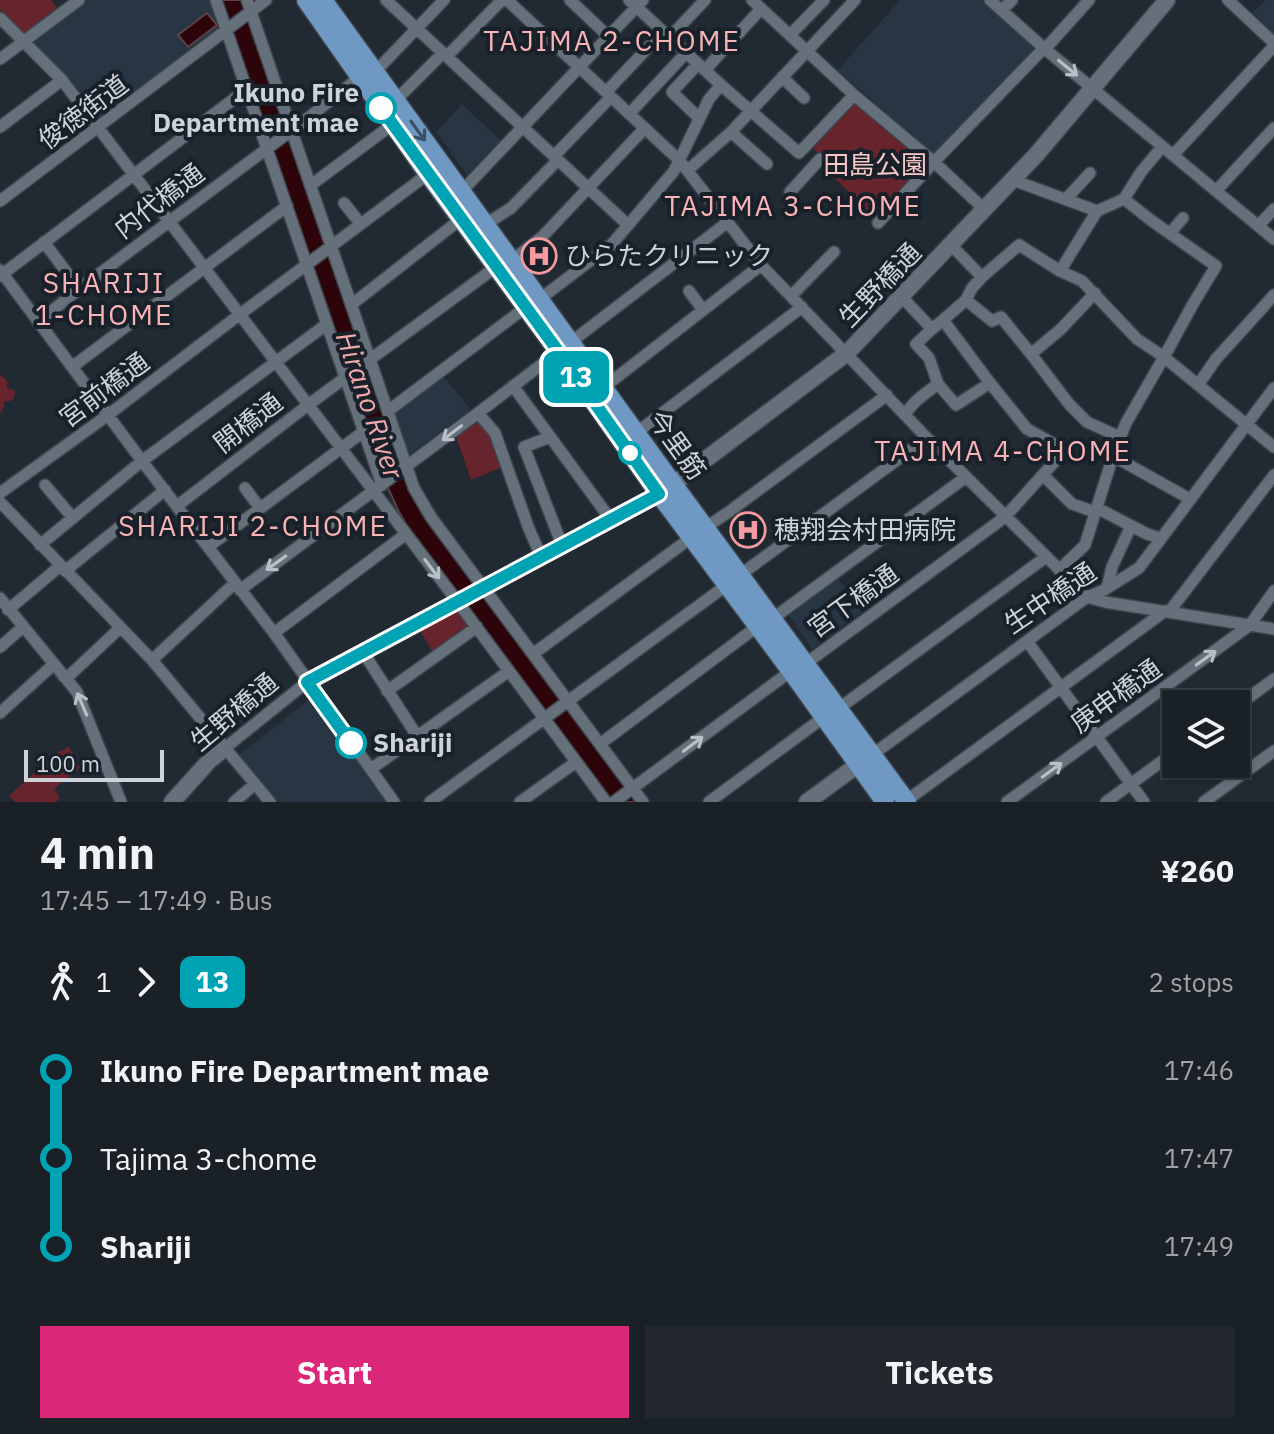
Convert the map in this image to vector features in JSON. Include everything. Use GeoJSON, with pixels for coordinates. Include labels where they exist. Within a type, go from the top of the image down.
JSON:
{"type":"FeatureCollection","features":[{"type":"Feature","properties":{"kind":"main road","name":"今里筋"},"geometry":{"type":"LineString","coordinates":[[306,0],[368,74],[396,100],[486,224],[504,263]]}},
{"type":"Feature","properties":{"kind":"main road","name":"今里筋"},"geometry":{"type":"LineString","coordinates":[[323,0],[368,74],[393,124],[428,174],[461,219],[504,263],[865,759],[906,802]]}},
{"type":"Feature","properties":{"kind":"main road","name":"今里筋"},"geometry":{"type":"LineString","coordinates":[[564,346],[603,388],[636,433],[666,489]]}},
{"type":"Feature","properties":{"kind":"main road","name":"今里筋"},"geometry":{"type":"LineString","coordinates":[[865,759],[885,802]]}},
{"type":"Feature","properties":{"kind":"street"},"geometry":{"type":"LineString","coordinates":[[0,59],[79,0]]}},
{"type":"Feature","properties":{"kind":"street"},"geometry":{"type":"LineString","coordinates":[[216,0],[308,264],[380,487],[406,534],[459,600],[606,802]]}},
{"type":"Feature","properties":{"kind":"street","name":"俊徳街道"},"geometry":{"type":"LineString","coordinates":[[0,201],[228,30],[249,8],[266,0]]}},
{"type":"Feature","properties":{"kind":"street"},"geometry":{"type":"LineString","coordinates":[[386,0],[628,225]]}},
{"type":"Feature","properties":{"kind":"street"},"geometry":{"type":"LineString","coordinates":[[291,129],[368,74],[444,0]]}},
{"type":"Feature","properties":{"kind":"street"},"geometry":{"type":"LineString","coordinates":[[396,100],[504,0],[679,160],[761,265],[927,438],[1087,597],[1274,629]]}},
{"type":"Feature","properties":{"kind":"street"},"geometry":{"type":"LineString","coordinates":[[570,0],[608,36]]}},
{"type":"Feature","properties":{"kind":"street"},"geometry":{"type":"LineString","coordinates":[[486,224],[511,208],[608,94],[705,0]]}},
{"type":"Feature","properties":{"kind":"street"},"geometry":{"type":"LineString","coordinates":[[790,35],[824,0]]}},
{"type":"Feature","properties":{"kind":"street"},"geometry":{"type":"LineString","coordinates":[[688,170],[731,132],[855,0]]}},
{"type":"Feature","properties":{"kind":"street"},"geometry":{"type":"LineString","coordinates":[[990,0],[1044,49],[1274,239]]}},
{"type":"Feature","properties":{"kind":"street"},"geometry":{"type":"LineString","coordinates":[[1002,10],[1012,0]]}},
{"type":"Feature","properties":{"kind":"street"},"geometry":{"type":"LineString","coordinates":[[878,223],[1089,0]]}},
{"type":"Feature","properties":{"kind":"street","name":"生野橋通"},"geometry":{"type":"LineString","coordinates":[[172,802],[210,760],[307,682],[666,489],[847,353],[1036,155],[1167,0]]}},
{"type":"Feature","properties":{"kind":"street"},"geometry":{"type":"LineString","coordinates":[[1174,154],[1274,44],[1228,0]]}},
{"type":"Feature","properties":{"kind":"street"},"geometry":{"type":"LineString","coordinates":[[462,191],[524,128],[636,2],[666,35],[799,153],[854,95]]}},
{"type":"Feature","properties":{"kind":"street"},"geometry":{"type":"LineString","coordinates":[[699,118],[672,92],[701,67],[756,4],[985,210]]}},
{"type":"Feature","properties":{"kind":"street"},"geometry":{"type":"LineString","coordinates":[[249,8],[405,468],[420,500],[643,802]]}},
{"type":"Feature","properties":{"kind":"street"},"geometry":{"type":"LineString","coordinates":[[0,18],[62,80],[341,448],[380,487]]}},
{"type":"Feature","properties":{"kind":"street"},"geometry":{"type":"LineString","coordinates":[[629,114],[686,53]]}},
{"type":"Feature","properties":{"kind":"street"},"geometry":{"type":"LineString","coordinates":[[782,77],[804,98]]}},
{"type":"Feature","properties":{"kind":"street"},"geometry":{"type":"LineString","coordinates":[[0,127],[62,80]]}},
{"type":"Feature","properties":{"kind":"street"},"geometry":{"type":"LineString","coordinates":[[388,411],[612,244],[674,171],[709,99],[721,85]]}},
{"type":"Feature","properties":{"kind":"street"},"geometry":{"type":"LineString","coordinates":[[247,89],[1,273],[274,633],[394,802]]}},
{"type":"Feature","properties":{"kind":"street"},"geometry":{"type":"LineString","coordinates":[[311,185],[393,124]]}},
{"type":"Feature","properties":{"kind":"street"},"geometry":{"type":"LineString","coordinates":[[368,360],[542,237],[645,128]]}},
{"type":"Feature","properties":{"kind":"street"},"geometry":{"type":"LineString","coordinates":[[1216,191],[1274,128]]}},
{"type":"Feature","properties":{"kind":"street","name":"内代橋通"},"geometry":{"type":"LineString","coordinates":[[38,322],[291,129]]}},
{"type":"Feature","properties":{"kind":"street"},"geometry":{"type":"LineString","coordinates":[[731,132],[767,164]]}},
{"type":"Feature","properties":{"kind":"street"},"geometry":{"type":"LineString","coordinates":[[790,192],[823,161],[806,146]]}},
{"type":"Feature","properties":{"kind":"street"},"geometry":{"type":"LineString","coordinates":[[1060,271],[1097,211],[1124,199],[1162,147]]}},
{"type":"Feature","properties":{"kind":"street"},"geometry":{"type":"LineString","coordinates":[[1066,199],[1090,173]]}},
{"type":"Feature","properties":{"kind":"street"},"geometry":{"type":"LineString","coordinates":[[330,247],[428,174]]}},
{"type":"Feature","properties":{"kind":"street"},"geometry":{"type":"LineString","coordinates":[[1013,180],[1097,211]]}},
{"type":"Feature","properties":{"kind":"street"},"geometry":{"type":"LineString","coordinates":[[1059,570],[1085,545],[1126,423],[1216,266],[1124,199]]}},
{"type":"Feature","properties":{"kind":"street"},"geometry":{"type":"LineString","coordinates":[[344,203],[360,223]]}},
{"type":"Feature","properties":{"kind":"street"},"geometry":{"type":"LineString","coordinates":[[72,367],[287,206]]}},
{"type":"Feature","properties":{"kind":"street"},"geometry":{"type":"LineString","coordinates":[[1258,226],[1274,209]]}},
{"type":"Feature","properties":{"kind":"street"},"geometry":{"type":"LineString","coordinates":[[1170,233],[1183,218]]}},
{"type":"Feature","properties":{"kind":"street"},"geometry":{"type":"LineString","coordinates":[[351,305],[461,219]]}},
{"type":"Feature","properties":{"kind":"street"},"geometry":{"type":"LineString","coordinates":[[152,660],[237,586],[380,487],[728,222]]}},
{"type":"Feature","properties":{"kind":"street"},"geometry":{"type":"LineString","coordinates":[[44,242],[79,289]]}},
{"type":"Feature","properties":{"kind":"street"},"geometry":{"type":"LineString","coordinates":[[951,245],[982,277]]}},
{"type":"Feature","properties":{"kind":"street"},"geometry":{"type":"LineString","coordinates":[[943,320],[990,383],[956,405],[938,384],[929,358],[916,344],[932,329],[966,300],[982,277],[1019,245],[1082,281],[1137,339],[1164,357],[1274,447]]}},
{"type":"Feature","properties":{"kind":"street","name":"宮前橋通"},"geometry":{"type":"LineString","coordinates":[[0,493],[330,247]]}},
{"type":"Feature","properties":{"kind":"street"},"geometry":{"type":"LineString","coordinates":[[791,296],[834,252]]}},
{"type":"Feature","properties":{"kind":"street"},"geometry":{"type":"LineString","coordinates":[[603,388],[761,265]]}},
{"type":"Feature","properties":{"kind":"street"},"geometry":{"type":"LineString","coordinates":[[689,291],[703,310]]}},
{"type":"Feature","properties":{"kind":"street"},"geometry":{"type":"LineString","coordinates":[[1031,354],[1061,329],[1095,293]]}},
{"type":"Feature","properties":{"kind":"street"},"geometry":{"type":"LineString","coordinates":[[1198,385],[1216,359],[1274,295]]}},
{"type":"Feature","properties":{"kind":"street"},"geometry":{"type":"LineString","coordinates":[[901,296],[932,329]]}},
{"type":"Feature","properties":{"kind":"street"},"geometry":{"type":"LineString","coordinates":[[966,300],[992,321],[1001,317],[1069,404],[1087,422],[1120,437]]}},
{"type":"Feature","properties":{"kind":"street"},"geometry":{"type":"LineString","coordinates":[[636,433],[802,307]]}},
{"type":"Feature","properties":{"kind":"street"},"geometry":{"type":"LineString","coordinates":[[40,545],[142,461],[327,324]]}},
{"type":"Feature","properties":{"kind":"street","name":"開橋通"},"geometry":{"type":"LineString","coordinates":[[177,506],[368,360]]}},
{"type":"Feature","properties":{"kind":"street","name":"宮下橋通"},"geometry":{"type":"LineString","coordinates":[[614,802],[1005,517],[1043,475],[1065,450],[1027,429],[990,383]]}},
{"type":"Feature","properties":{"kind":"street"},"geometry":{"type":"LineString","coordinates":[[905,415],[938,384]]}},
{"type":"Feature","properties":{"kind":"street"},"geometry":{"type":"LineString","coordinates":[[513,386],[611,520]]}},
{"type":"Feature","properties":{"kind":"street","name":"生中橋通"},"geometry":{"type":"LineString","coordinates":[[807,802],[1087,597],[1139,568],[1274,388]]}},
{"type":"Feature","properties":{"kind":"street"},"geometry":{"type":"LineString","coordinates":[[533,654],[887,395]]}},
{"type":"Feature","properties":{"kind":"street"},"geometry":{"type":"LineString","coordinates":[[478,413],[495,433],[541,556]]}},
{"type":"Feature","properties":{"kind":"street"},"geometry":{"type":"LineString","coordinates":[[208,547],[363,432]]}},
{"type":"Feature","properties":{"kind":"street"},"geometry":{"type":"LineString","coordinates":[[550,437],[524,447],[562,545]]}},
{"type":"Feature","properties":{"kind":"street"},"geometry":{"type":"LineString","coordinates":[[430,802],[927,438]]}},
{"type":"Feature","properties":{"kind":"street"},"geometry":{"type":"LineString","coordinates":[[1113,456],[1190,499]]}},
{"type":"Feature","properties":{"kind":"street"},"geometry":{"type":"LineString","coordinates":[[1043,475],[1072,504],[1096,510],[1160,538]]}},
{"type":"Feature","properties":{"kind":"street"},"geometry":{"type":"LineString","coordinates":[[906,802],[1167,612],[1274,475]]}},
{"type":"Feature","properties":{"kind":"street"},"geometry":{"type":"LineString","coordinates":[[600,744],[966,477]]}},
{"type":"Feature","properties":{"kind":"street"},"geometry":{"type":"LineString","coordinates":[[45,485],[73,518]]}},
{"type":"Feature","properties":{"kind":"street"},"geometry":{"type":"LineString","coordinates":[[245,488],[260,508]]}},
{"type":"Feature","properties":{"kind":"street"},"geometry":{"type":"LineString","coordinates":[[8,610],[165,490]]}},
{"type":"Feature","properties":{"kind":"street"},"geometry":{"type":"LineString","coordinates":[[0,502],[152,660],[270,802]]}},
{"type":"Feature","properties":{"kind":"street"},"geometry":{"type":"LineString","coordinates":[[1107,588],[1112,567],[1131,526]]}},
{"type":"Feature","properties":{"kind":"street"},"geometry":{"type":"LineString","coordinates":[[274,633],[406,534]]}},
{"type":"Feature","properties":{"kind":"street"},"geometry":{"type":"LineString","coordinates":[[709,802],[1046,557]]}},
{"type":"Feature","properties":{"kind":"street","name":"庚申橋通"},"geometry":{"type":"LineString","coordinates":[[1007,802],[1250,625],[1274,591]]}},
{"type":"Feature","properties":{"kind":"street"},"geometry":{"type":"LineString","coordinates":[[0,598],[77,692],[121,802]]}},
{"type":"Feature","properties":{"kind":"street"},"geometry":{"type":"LineString","coordinates":[[0,647],[23,627]]}},
{"type":"Feature","properties":{"kind":"street"},"geometry":{"type":"LineString","coordinates":[[387,691],[477,627]]}},
{"type":"Feature","properties":{"kind":"street"},"geometry":{"type":"LineString","coordinates":[[64,677],[120,628]]}},
{"type":"Feature","properties":{"kind":"street"},"geometry":{"type":"LineString","coordinates":[[1027,641],[1144,802]]}},
{"type":"Feature","properties":{"kind":"street"},"geometry":{"type":"LineString","coordinates":[[363,652],[417,736]]}},
{"type":"Feature","properties":{"kind":"street"},"geometry":{"type":"LineString","coordinates":[[0,713],[54,664]]}},
{"type":"Feature","properties":{"kind":"street"},"geometry":{"type":"LineString","coordinates":[[371,769],[509,671]]}},
{"type":"Feature","properties":{"kind":"street"},"geometry":{"type":"LineString","coordinates":[[1250,697],[1274,679]]}},
{"type":"Feature","properties":{"kind":"street"},"geometry":{"type":"LineString","coordinates":[[1204,802],[1274,751]]}},
{"type":"Feature","properties":{"kind":"street"},"geometry":{"type":"LineString","coordinates":[[1106,802],[1162,761]]}},
{"type":"Feature","properties":{"kind":"street"},"geometry":{"type":"LineString","coordinates":[[520,802],[576,762]]}},
{"type":"Feature","properties":{"kind":"street"},"geometry":{"type":"LineString","coordinates":[[234,802],[255,784]]}},
{"type":"Feature","properties":{"kind":"shaded area"},"geometry":{"type":"Polygon","coordinates":[[[85,0],[211,0],[219,24],[217,29],[102,117],[96,117],[63,72],[34,44],[34,38],[85,0]]]}},
{"type":"Feature","properties":{"kind":"shaded area"},"geometry":{"type":"Polygon","coordinates":[[[900,0],[981,0],[1037,51],[934,156],[838,70],[900,0]]]}},
{"type":"Feature","properties":{"kind":"shaded area"},"geometry":{"type":"Polygon","coordinates":[[[1265,0],[1274,0],[1274,33],[1253,13],[1265,0]]]}},
{"type":"Feature","properties":{"kind":"shaded area"},"geometry":{"type":"Polygon","coordinates":[[[462,104],[503,143],[469,178],[436,132],[462,104]]]}},
{"type":"Feature","properties":{"kind":"shaded area"},"geometry":{"type":"Polygon","coordinates":[[[443,376],[471,409],[409,455],[393,414],[443,376]]]}},
{"type":"Feature","properties":{"kind":"shaded area"},"geometry":{"type":"Polygon","coordinates":[[[837,577],[862,612],[812,649],[787,613],[837,577]]]}},
{"type":"Feature","properties":{"kind":"shaded area"},"geometry":{"type":"Polygon","coordinates":[[[311,698],[386,802],[277,802],[239,755],[311,698]]]}},
{"type":"Feature","properties":{"kind":"green space"},"geometry":{"type":"Polygon","coordinates":[[[0,0],[51,0],[59,11],[29,33],[23,32],[0,9],[0,0]]]}},
{"type":"Feature","properties":{"kind":"green space","name":"田島公園"},"geometry":{"type":"Polygon","coordinates":[[[855,100],[928,163],[876,220],[830,173],[826,167],[828,163],[811,146],[855,100]]]}},
{"type":"Feature","properties":{"kind":"green space"},"geometry":{"type":"Polygon","coordinates":[[[0,371],[7,388],[15,393],[13,400],[4,402],[0,413],[0,371]]]}},
{"type":"Feature","properties":{"kind":"green space"},"geometry":{"type":"Polygon","coordinates":[[[479,420],[491,434],[502,467],[471,480],[456,436],[479,420]]]}},
{"type":"Feature","properties":{"kind":"green space"},"geometry":{"type":"Polygon","coordinates":[[[458,611],[469,626],[434,654],[420,631],[458,611]]]}},
{"type":"Feature","properties":{"kind":"green space"},"geometry":{"type":"Polygon","coordinates":[[[69,747],[80,768],[54,789],[60,798],[56,802],[15,802],[9,796],[55,754],[69,747]]]}},
{"type":"Feature","properties":{"kind":"water","name":"Hirano River"},"geometry":{"type":"Polygon","coordinates":[[[220,0],[244,0],[408,483],[639,802],[611,802],[399,512],[383,477],[220,0]]]}},
{"type":"Feature","properties":{"kind":"water"},"geometry":{"type":"Polygon","coordinates":[[[207,13],[217,25],[188,47],[178,35],[207,13]]]}},
{"type":"Feature","properties":{"kind":"bus line","name":"13"},"geometry":{"type":"LineString","coordinates":[[351,743],[307,682],[659,494],[381,108]]}},
{"type":"Feature","properties":{"kind":"place","name":"Ikuno Fire Department mae"},"geometry":{"type":"Point","coordinates":[381,108]}},
{"type":"Feature","properties":{"kind":"place","name":"ひらたクリニック"},"geometry":{"type":"Point","coordinates":[539,256]}},
{"type":"Feature","properties":{"kind":"place","name":"穂翔会村田病院"},"geometry":{"type":"Point","coordinates":[748,530]}},
{"type":"Feature","properties":{"kind":"place","name":"Shariji"},"geometry":{"type":"Point","coordinates":[351,743]}},
{"type":"Feature","properties":{"kind":"district","name":"TAJIMA 2-CHOME"},"geometry":{"type":"Point","coordinates":[612,41]}},
{"type":"Feature","properties":{"kind":"district","name":"TAJIMA 3-CHOME"},"geometry":{"type":"Point","coordinates":[793,206]}},
{"type":"Feature","properties":{"kind":"district","name":"SHARIJI 1-CHOME"},"geometry":{"type":"Point","coordinates":[104,299]}},
{"type":"Feature","properties":{"kind":"district","name":"TAJIMA 4-CHOME"},"geometry":{"type":"Point","coordinates":[1003,451]}},
{"type":"Feature","properties":{"kind":"district","name":"SHARIJI 2-CHOME"},"geometry":{"type":"Point","coordinates":[253,526]}}]}
